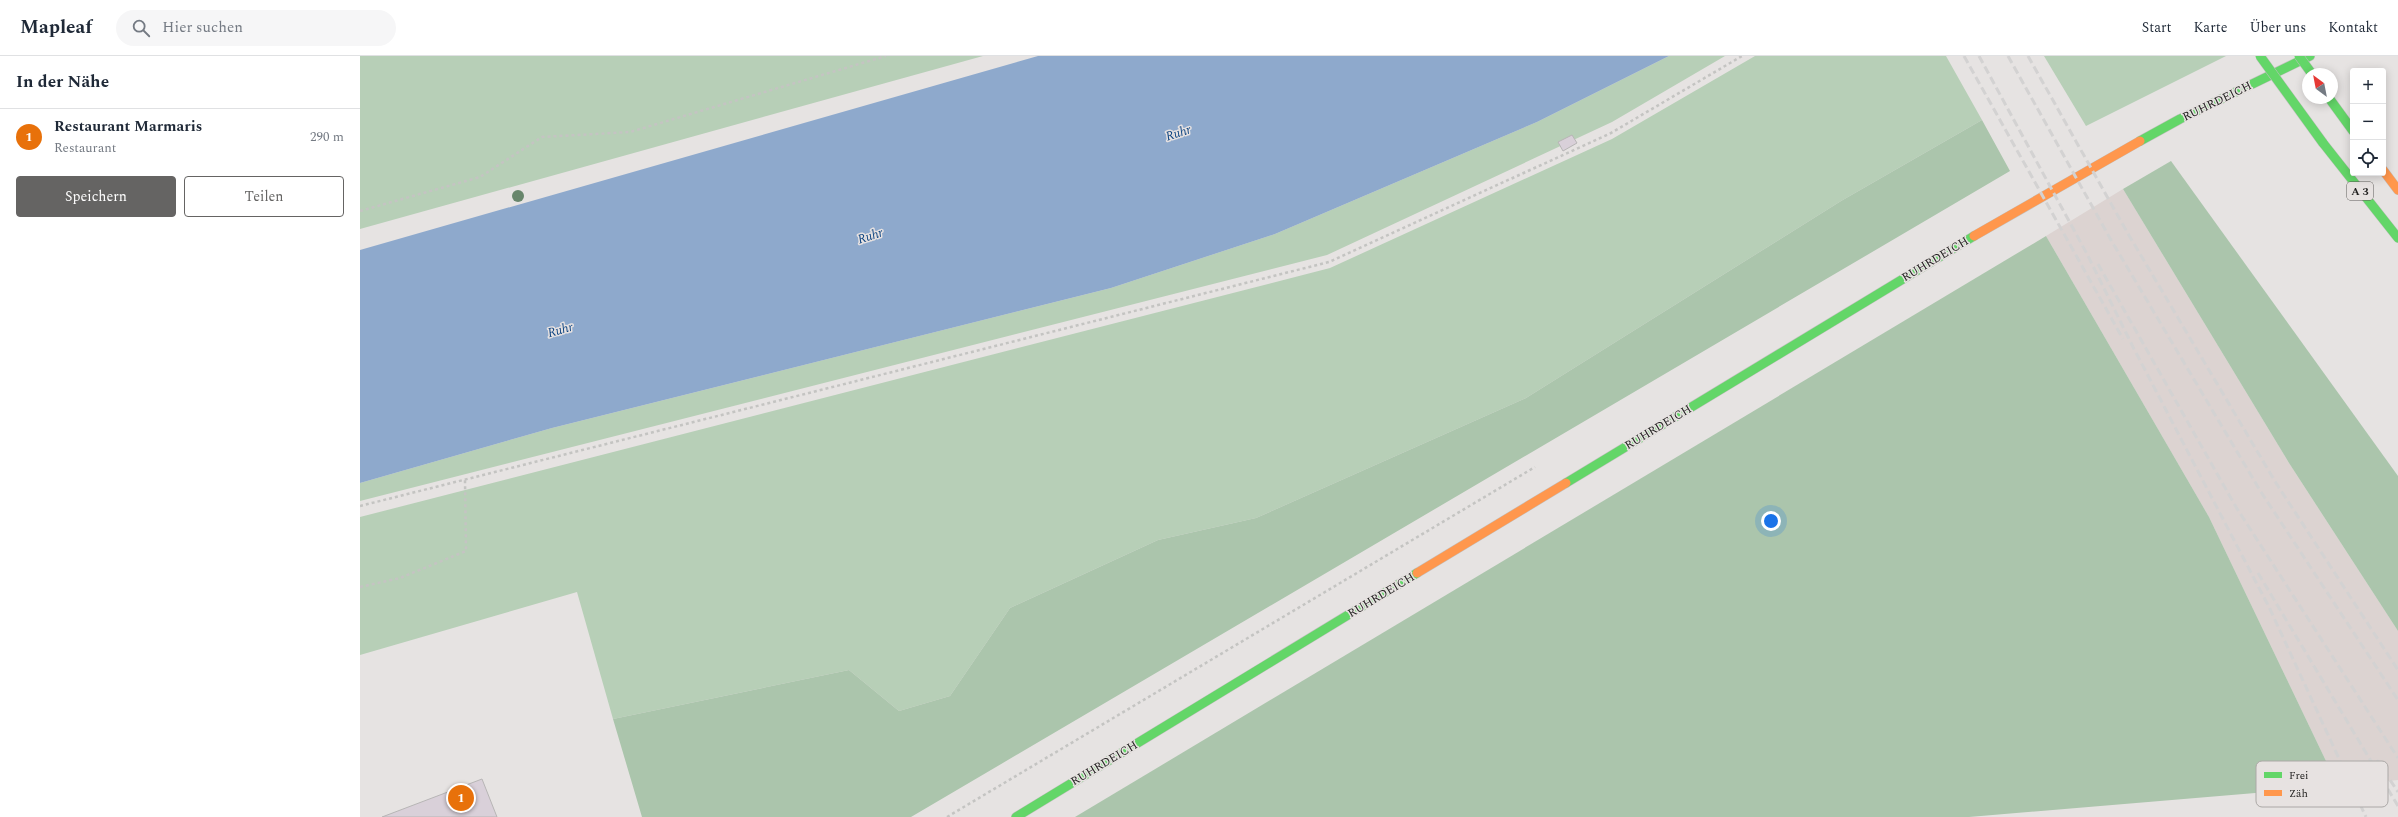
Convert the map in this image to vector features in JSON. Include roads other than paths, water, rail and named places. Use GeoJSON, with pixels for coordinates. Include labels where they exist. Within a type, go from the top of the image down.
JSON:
{"type":"FeatureCollection","features":[{"type":"Feature","properties":{"kind":"main road","name":"A 3"},"geometry":{"type":"LineString","coordinates":[[2260,56],[2323,143],[2398,238]]}},
{"type":"Feature","properties":{"kind":"main road"},"geometry":{"type":"LineString","coordinates":[[2299,56],[2308,68]]}},
{"type":"Feature","properties":{"kind":"main road","name":"RUHRDEICH"},"geometry":{"type":"LineString","coordinates":[[1016,817],[1956,246],[2180,119],[2310,56]]}},
{"type":"Feature","properties":{"kind":"main road"},"geometry":{"type":"LineString","coordinates":[[2333,104],[2350,127]]}},
{"type":"Feature","properties":{"kind":"main road","name":"A 3"},"geometry":{"type":"LineString","coordinates":[[2386,174],[2398,190]]}},
{"type":"Feature","properties":{"kind":"water","name":"Ruhr"},"geometry":{"type":"Polygon","coordinates":[[[1038,56],[1669,56],[1537,122],[1275,234],[1111,288],[552,428],[360,483],[360,250],[1038,56]]]}},
{"type":"Feature","properties":{"kind":"railway"},"geometry":{"type":"LineString","coordinates":[[1964,56],[2123,339]]}},
{"type":"Feature","properties":{"kind":"railway"},"geometry":{"type":"LineString","coordinates":[[1979,56],[2087,254],[2133,347],[2269,607],[2340,761]]}},
{"type":"Feature","properties":{"kind":"railway"},"geometry":{"type":"LineString","coordinates":[[2008,56],[2111,240],[2261,492],[2398,700]]}},
{"type":"Feature","properties":{"kind":"railway"},"geometry":{"type":"LineString","coordinates":[[2028,56],[2127,232],[2276,483],[2398,670]]}},
{"type":"Feature","properties":{"kind":"railway"},"geometry":{"type":"LineString","coordinates":[[2098,264],[2236,507],[2398,758]]}},
{"type":"Feature","properties":{"kind":"railway"},"geometry":{"type":"LineString","coordinates":[[2258,573],[2371,761]]}},
{"type":"Feature","properties":{"kind":"railway"},"geometry":{"type":"LineString","coordinates":[[2388,777],[2398,792]]}},
{"type":"Feature","properties":{"kind":"railway"},"geometry":{"type":"LineString","coordinates":[[2388,789],[2398,806]]}},
{"type":"Feature","properties":{"kind":"railway"},"geometry":{"type":"LineString","coordinates":[[2361,807],[2366,817]]}},
{"type":"Feature","properties":{"kind":"place","name":"Restaurant Marmaris"},"geometry":{"type":"Point","coordinates":[461,798]}}]}
